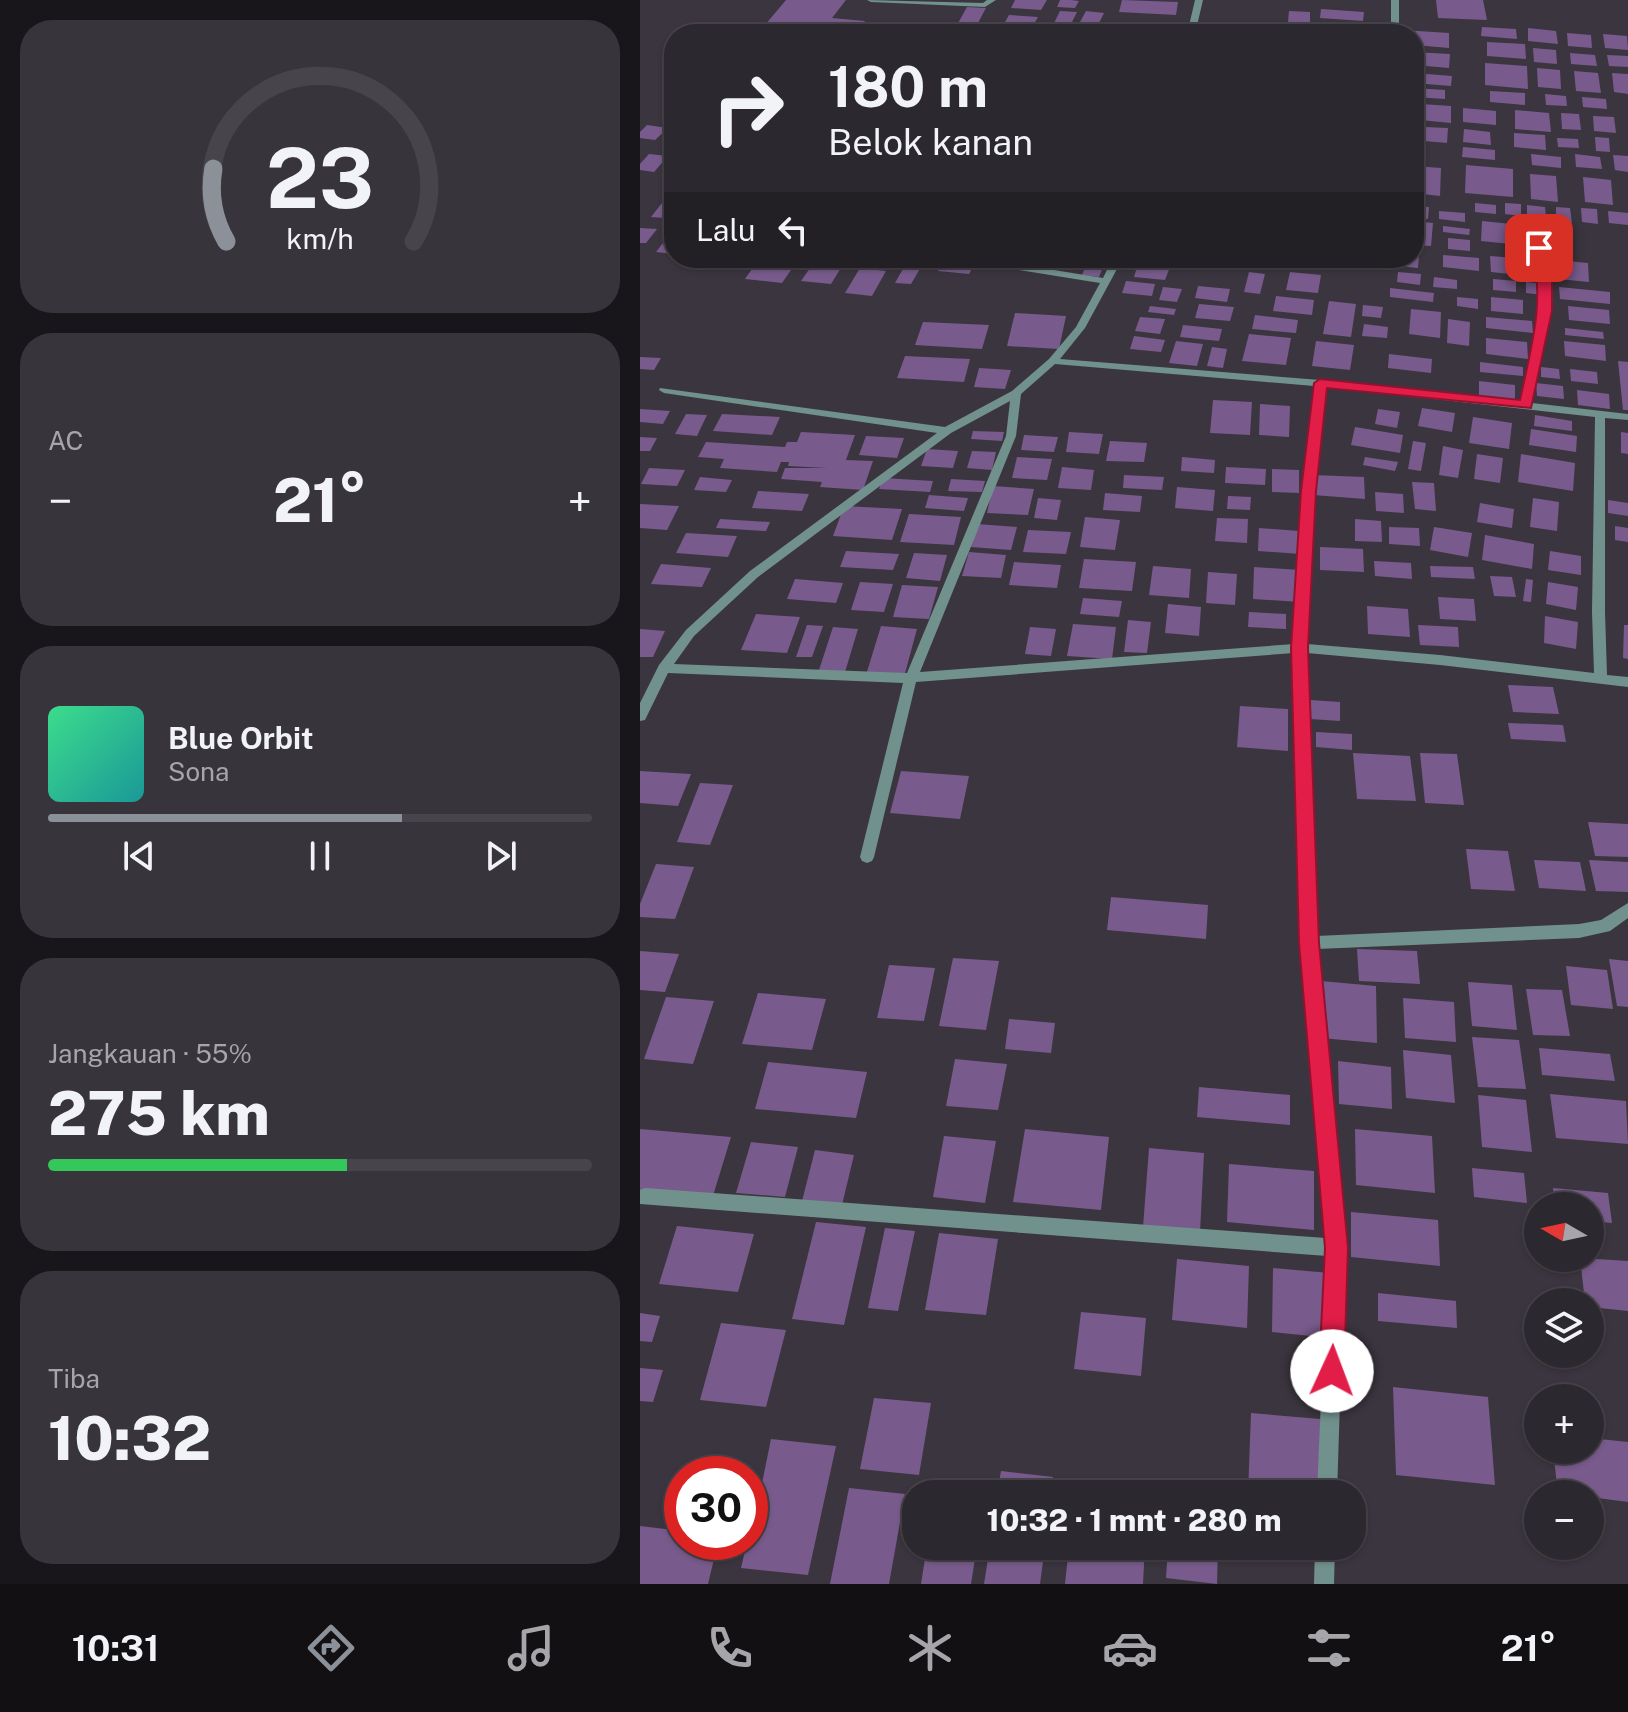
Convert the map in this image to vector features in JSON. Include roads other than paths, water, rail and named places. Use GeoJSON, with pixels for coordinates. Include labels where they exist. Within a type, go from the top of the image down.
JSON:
{"type":"FeatureCollection","features":[{"type":"Feature","properties":{"kind":"street"},"geometry":{"type":"LineString","coordinates":[[871,0],[985,5],[992,0]]}},
{"type":"Feature","properties":{"kind":"street"},"geometry":{"type":"LineString","coordinates":[[1193,24],[1199,0]]}},
{"type":"Feature","properties":{"kind":"street"},"geometry":{"type":"LineString","coordinates":[[1395,0],[1395,24]]}},
{"type":"Feature","properties":{"kind":"street"},"geometry":{"type":"LineString","coordinates":[[1526,405],[1546,311],[1539,248]]}},
{"type":"Feature","properties":{"kind":"street"},"geometry":{"type":"LineString","coordinates":[[1025,268],[1106,281]]}},
{"type":"Feature","properties":{"kind":"street"},"geometry":{"type":"LineString","coordinates":[[640,716],[664,668],[690,633],[754,574],[947,431],[1016,393],[1053,361],[1080,328],[1113,268]]}},
{"type":"Feature","properties":{"kind":"street"},"geometry":{"type":"LineString","coordinates":[[1053,361],[1320,383],[1628,417]]}},
{"type":"Feature","properties":{"kind":"street"},"geometry":{"type":"LineString","coordinates":[[1320,383],[1309,491],[1300,648],[1309,943],[1336,1248],[1328,1480]]}},
{"type":"Feature","properties":{"kind":"street"},"geometry":{"type":"LineString","coordinates":[[664,390],[947,431]]}},
{"type":"Feature","properties":{"kind":"street"},"geometry":{"type":"LineString","coordinates":[[867,857],[911,678],[1011,436],[1016,393]]}},
{"type":"Feature","properties":{"kind":"street"},"geometry":{"type":"LineString","coordinates":[[1600,414],[1602,491],[1596,602],[1601,679]]}},
{"type":"Feature","properties":{"kind":"street"},"geometry":{"type":"LineString","coordinates":[[664,668],[911,678],[1300,648],[1628,682]]}},
{"type":"Feature","properties":{"kind":"street"},"geometry":{"type":"LineString","coordinates":[[1309,943],[1579,931],[1605,926],[1628,910]]}},
{"type":"Feature","properties":{"kind":"street"},"geometry":{"type":"LineString","coordinates":[[645,1197],[1336,1248]]}},
{"type":"Feature","properties":{"kind":"street"},"geometry":{"type":"LineString","coordinates":[[1324,1584],[1325,1560]]}}]}
